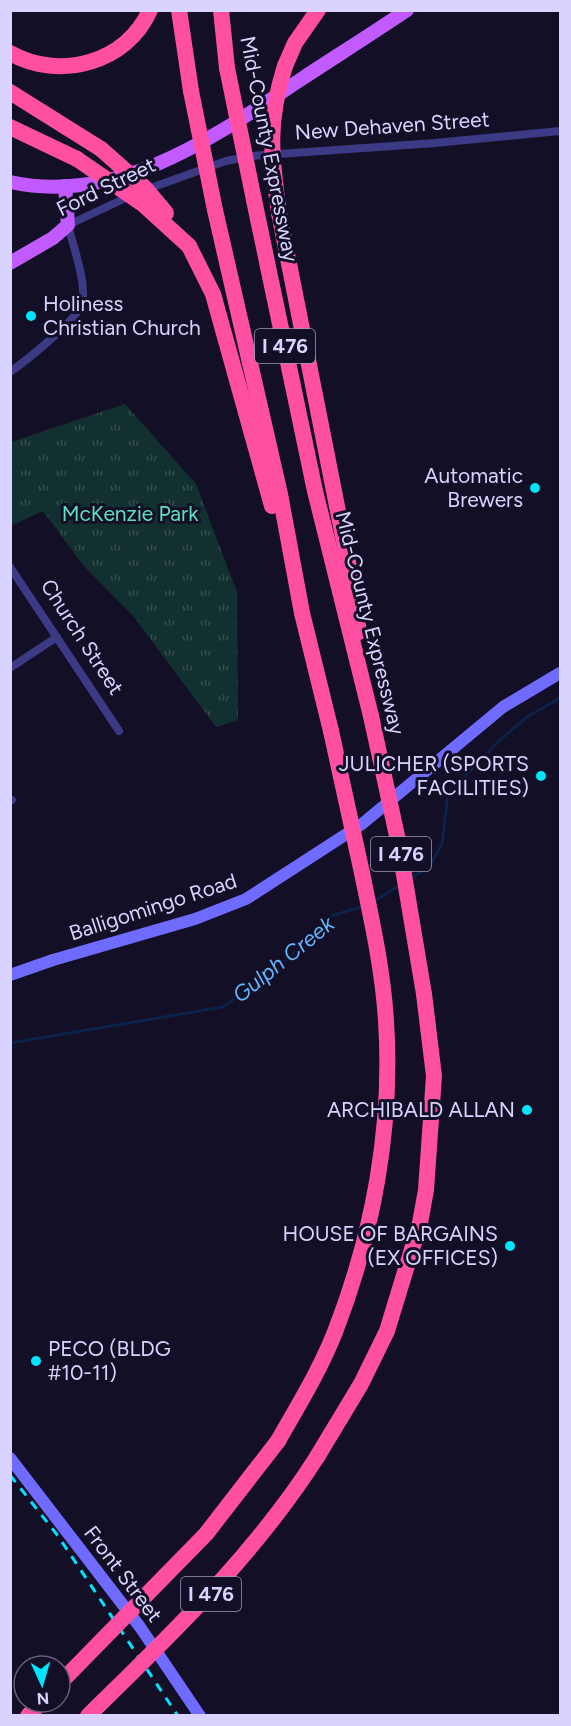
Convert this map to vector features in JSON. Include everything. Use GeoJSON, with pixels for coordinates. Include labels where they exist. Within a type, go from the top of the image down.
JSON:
{"type":"FeatureCollection","features":[{"type":"Feature","properties":{"kind":"highway"},"geometry":{"type":"LineString","coordinates":[[10,53],[41,63],[63,66],[91,62],[109,56],[129,41],[143,24],[150,10]]}},
{"type":"Feature","properties":{"kind":"highway","name":"I 476"},"geometry":{"type":"LineString","coordinates":[[72,1671],[206,1533],[278,1441],[334,1334],[359,1263],[383,1139],[386,1020],[364,883],[331,731],[302,613],[280,494],[215,210],[191,91],[180,10]]}},
{"type":"Feature","properties":{"kind":"highway","name":"Mid-County Expressway"},"geometry":{"type":"LineString","coordinates":[[88,1716],[234,1569],[279,1514],[317,1457],[361,1384],[387,1330],[420,1223],[426,1190],[434,1076],[424,994],[401,855],[371,716],[315,491],[227,68],[221,10]]}},
{"type":"Feature","properties":{"kind":"highway"},"geometry":{"type":"LineString","coordinates":[[318,10],[295,43],[285,66],[276,94],[270,137],[279,213],[351,577],[371,716]]}},
{"type":"Feature","properties":{"kind":"highway"},"geometry":{"type":"LineString","coordinates":[[10,92],[100,149],[145,188],[189,246],[213,294],[302,613]]}},
{"type":"Feature","properties":{"kind":"highway"},"geometry":{"type":"LineString","coordinates":[[10,127],[77,159],[144,205],[189,246]]}},
{"type":"Feature","properties":{"kind":"main road"},"geometry":{"type":"LineString","coordinates":[[10,182],[30,186],[65,186],[130,175],[164,163],[253,112],[407,10]]}},
{"type":"Feature","properties":{"kind":"main road"},"geometry":{"type":"LineString","coordinates":[[65,186],[68,225]]}},
{"type":"Feature","properties":{"kind":"main road","name":"Ford Street"},"geometry":{"type":"LineString","coordinates":[[10,263],[53,238],[68,225]]}},
{"type":"Feature","properties":{"kind":"street","name":"New Dehaven Street"},"geometry":{"type":"LineString","coordinates":[[226,161],[286,151],[435,143],[561,130]]}},
{"type":"Feature","properties":{"kind":"street","name":"Ford Street"},"geometry":{"type":"LineString","coordinates":[[68,225],[164,181],[226,161]]}},
{"type":"Feature","properties":{"kind":"street"},"geometry":{"type":"LineString","coordinates":[[10,372],[68,321],[81,305],[83,289],[68,225]]}},
{"type":"Feature","properties":{"kind":"street","name":"Church Street"},"geometry":{"type":"LineString","coordinates":[[10,567],[119,731]]}},
{"type":"Feature","properties":{"kind":"street"},"geometry":{"type":"LineString","coordinates":[[10,668],[57,637]]}},
{"type":"Feature","properties":{"kind":"street","name":"Balligomingo Road"},"geometry":{"type":"LineString","coordinates":[[10,975],[195,919],[246,899],[362,824],[503,707],[561,673]]}},
{"type":"Feature","properties":{"kind":"street","name":"Front Street"},"geometry":{"type":"LineString","coordinates":[[10,1458],[140,1627],[200,1716]]}},
{"type":"Feature","properties":{"kind":"green space","name":"McKenzie Park"},"geometry":{"type":"Polygon","coordinates":[[[125,404],[196,484],[237,592],[238,720],[216,727],[134,617],[83,565],[43,511],[11,526],[11,442],[125,404]]]}},
{"type":"Feature","properties":{"kind":"waterway","name":"Gulph Creek"},"geometry":{"type":"LineString","coordinates":[[411,878],[429,867],[442,844],[448,794],[500,740],[527,717],[560,698]]}},
{"type":"Feature","properties":{"kind":"waterway","name":"Gulph Creek"},"geometry":{"type":"LineString","coordinates":[[373,902],[400,885]]}},
{"type":"Feature","properties":{"kind":"waterway","name":"Gulph Creek"},"geometry":{"type":"LineString","coordinates":[[10,1043],[223,1007],[289,958],[328,917],[364,906]]}},
{"type":"Feature","properties":{"kind":"railway"},"geometry":{"type":"LineString","coordinates":[[10,1475],[58,1536],[178,1716]]}},
{"type":"Feature","properties":{"kind":"place","name":"Holiness Christian Church"},"geometry":{"type":"Point","coordinates":[31,316]}},
{"type":"Feature","properties":{"kind":"place","name":"Automatic Brewers"},"geometry":{"type":"Point","coordinates":[535,488]}},
{"type":"Feature","properties":{"kind":"place","name":"JULICHER (SPORTS FACILITIES)"},"geometry":{"type":"Point","coordinates":[541,776]}},
{"type":"Feature","properties":{"kind":"place","name":"ARCHIBALD ALLAN"},"geometry":{"type":"Point","coordinates":[527,1110]}},
{"type":"Feature","properties":{"kind":"place","name":"HOUSE OF BARGAINS (EX OFFICES)"},"geometry":{"type":"Point","coordinates":[510,1246]}},
{"type":"Feature","properties":{"kind":"place","name":"PECO (BLDG #10-11)"},"geometry":{"type":"Point","coordinates":[36,1361]}}]}
